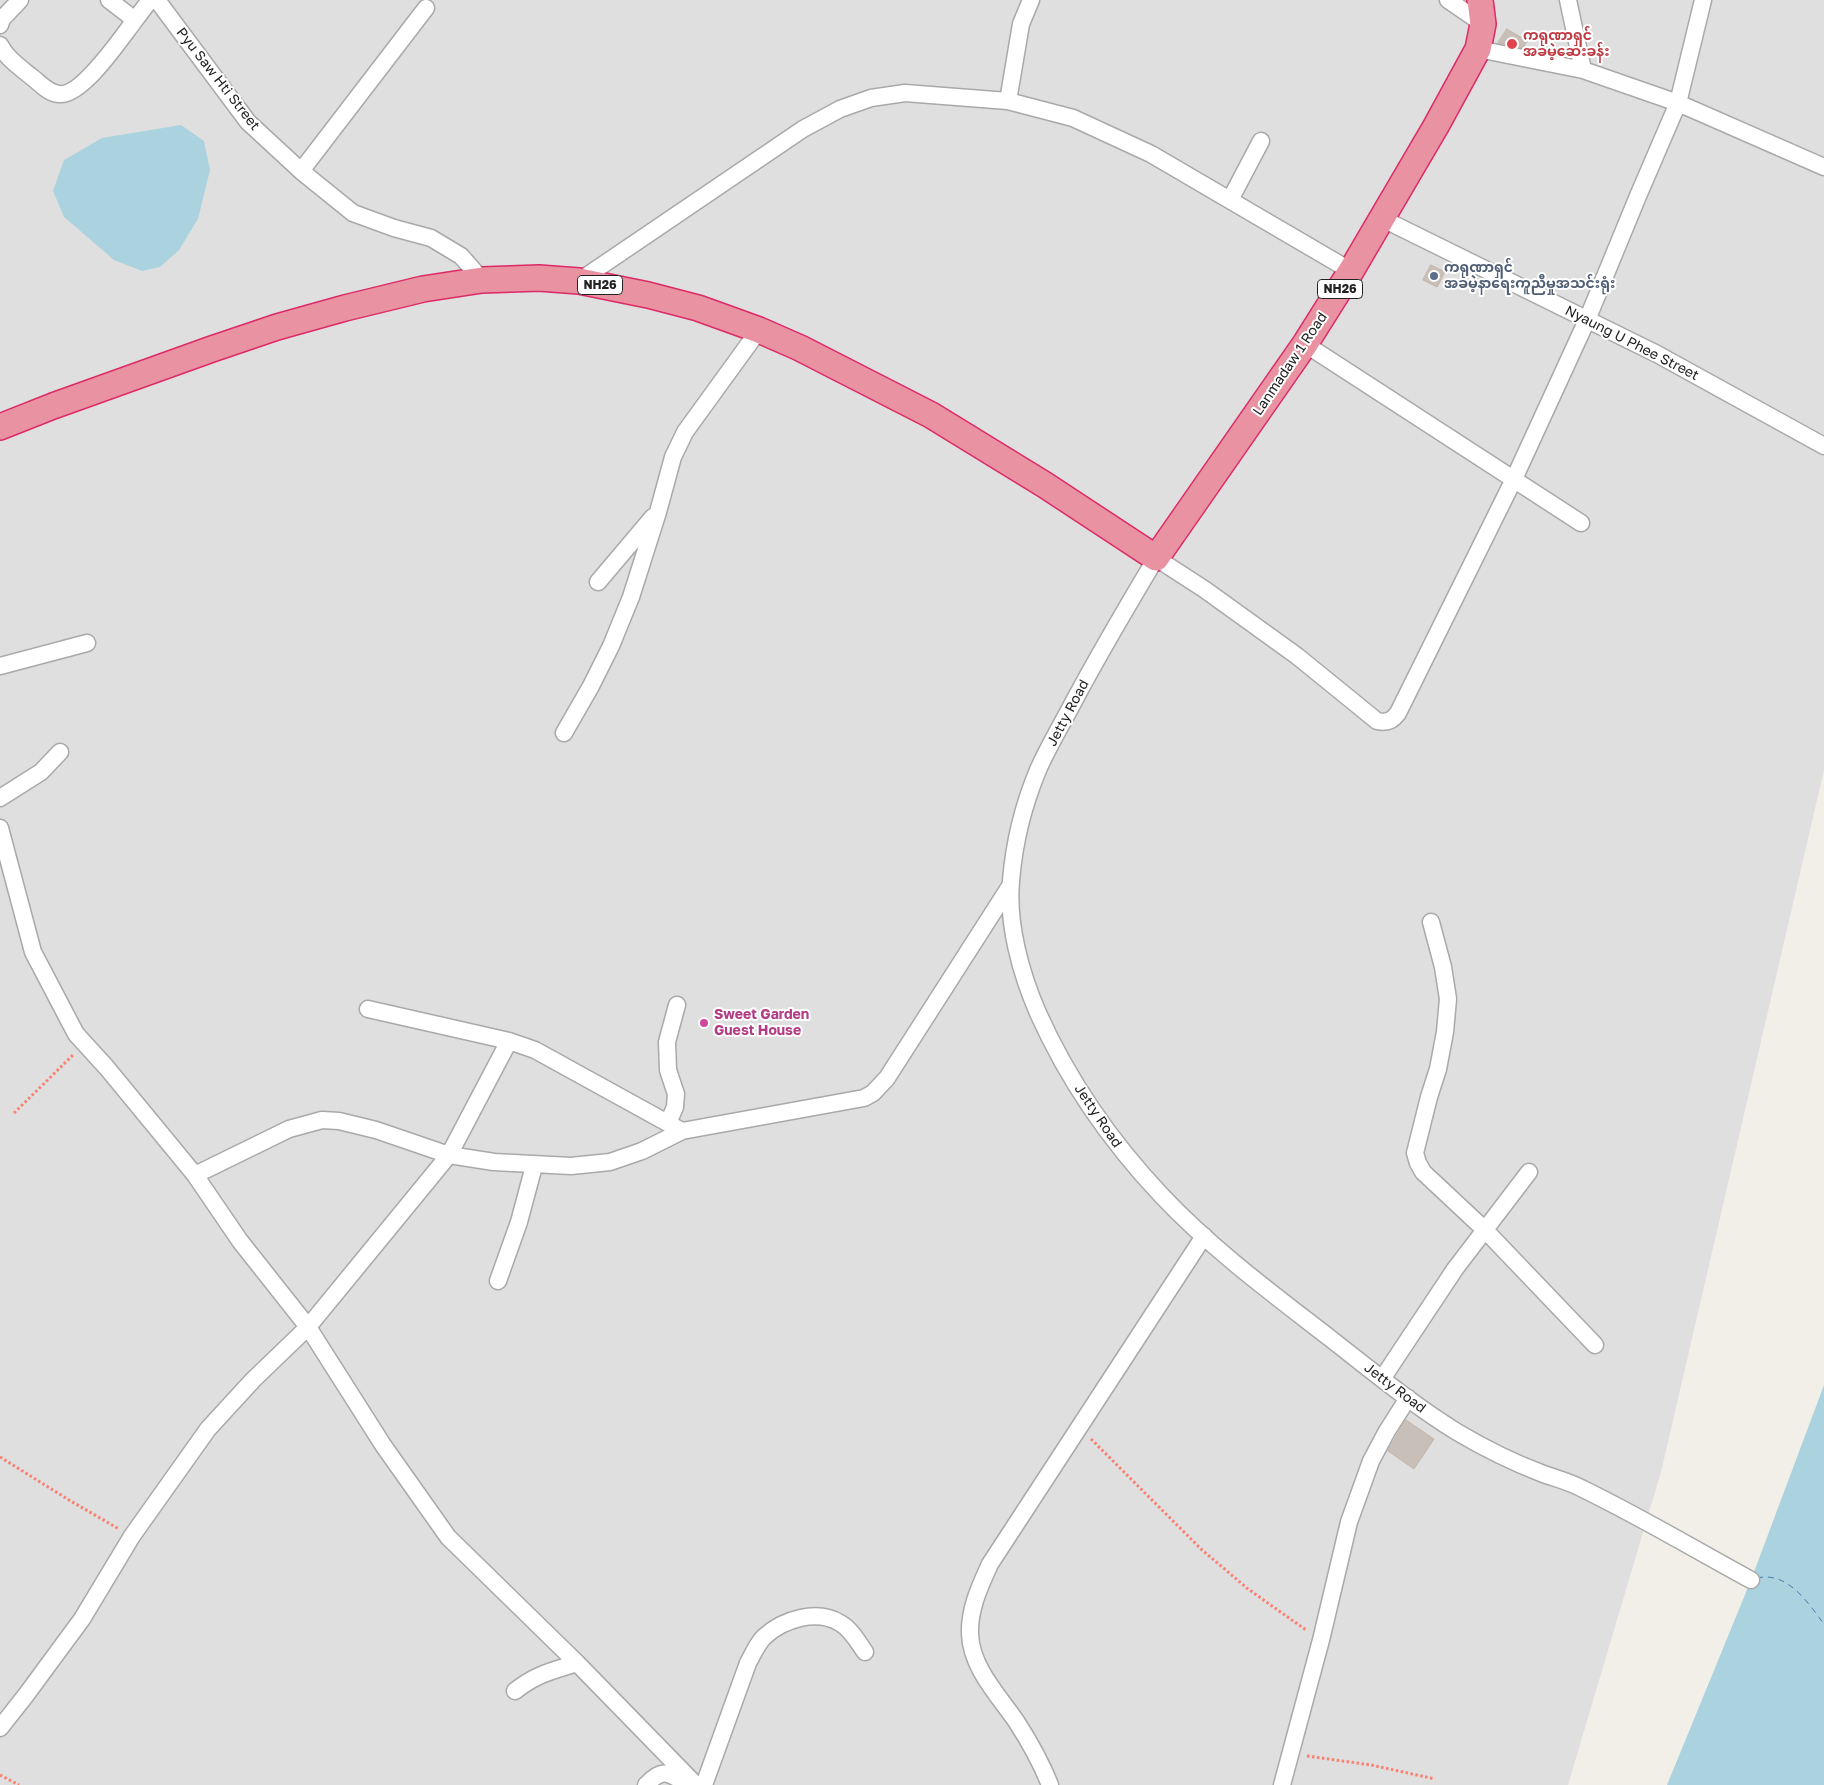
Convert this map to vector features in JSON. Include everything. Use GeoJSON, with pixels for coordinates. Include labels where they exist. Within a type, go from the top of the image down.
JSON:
{"type":"FeatureCollection","features":[{"type":"Feature","properties":{"kind":"highway","name":"Lanmadaw 1 Road"},"geometry":{"type":"LineString","coordinates":[[1156,558],[1305,344],[1383,219],[1478,49],[1481,12]]}},
{"type":"Feature","properties":{"kind":"highway","name":"NH26"},"geometry":{"type":"LineString","coordinates":[[0,427],[53,406],[277,327],[345,308],[415,291],[482,280],[539,278],[579,281],[648,295],[698,308],[759,330],[800,348],[931,415],[1037,480],[1156,558]]}},
{"type":"Feature","properties":{"kind":"street"},"geometry":{"type":"LineString","coordinates":[[0,25],[2,19],[20,0]]}},
{"type":"Feature","properties":{"kind":"street"},"geometry":{"type":"LineString","coordinates":[[109,0],[135,20]]}},
{"type":"Feature","properties":{"kind":"street"},"geometry":{"type":"LineString","coordinates":[[0,45],[5,54],[48,90],[60,94],[75,90],[87,80],[150,0]]}},
{"type":"Feature","properties":{"kind":"street","name":"Pyu Saw Hti Street"},"geometry":{"type":"LineString","coordinates":[[157,0],[248,122],[301,172],[353,213],[394,228],[431,238],[461,256],[482,280]]}},
{"type":"Feature","properties":{"kind":"street"},"geometry":{"type":"LineString","coordinates":[[1008,101],[1021,24],[1031,0]]}},
{"type":"Feature","properties":{"kind":"street"},"geometry":{"type":"LineString","coordinates":[[1448,0],[1481,12]]}},
{"type":"Feature","properties":{"kind":"street"},"geometry":{"type":"LineString","coordinates":[[1568,0],[1583,70]]}},
{"type":"Feature","properties":{"kind":"street"},"geometry":{"type":"LineString","coordinates":[[1156,558],[1204,588],[1297,656],[1377,721],[1385,723],[1393,720],[1514,480],[1587,320],[1678,103],[1703,0]]}},
{"type":"Feature","properties":{"kind":"street"},"geometry":{"type":"LineString","coordinates":[[301,172],[426,8]]}},
{"type":"Feature","properties":{"kind":"street"},"geometry":{"type":"LineString","coordinates":[[1478,49],[1583,70],[1678,103],[1824,167]]}},
{"type":"Feature","properties":{"kind":"street"},"geometry":{"type":"LineString","coordinates":[[579,281],[803,129],[840,110],[871,98],[905,93],[1008,101],[1073,118],[1152,154],[1351,271]]}},
{"type":"Feature","properties":{"kind":"street"},"geometry":{"type":"LineString","coordinates":[[1230,200],[1261,141]]}},
{"type":"Feature","properties":{"kind":"street","name":"Nyaung U Phee Street"},"geometry":{"type":"LineString","coordinates":[[1383,219],[1657,354],[1823,441]]}},
{"type":"Feature","properties":{"kind":"street"},"geometry":{"type":"LineString","coordinates":[[564,733],[611,646],[631,597],[673,457],[685,432],[759,330]]}},
{"type":"Feature","properties":{"kind":"street"},"geometry":{"type":"LineString","coordinates":[[1305,344],[1580,523]]}},
{"type":"Feature","properties":{"kind":"street"},"geometry":{"type":"LineString","coordinates":[[598,582],[658,512]]}},
{"type":"Feature","properties":{"kind":"street","name":"Jetty Road"},"geometry":{"type":"LineString","coordinates":[[1156,558],[1104,644],[1038,769],[1022,813],[1010,886],[1013,935],[1027,988],[1051,1041],[1107,1132],[1128,1159],[1164,1198],[1204,1236],[1258,1282],[1382,1379],[1456,1431],[1506,1458],[1540,1473],[1578,1486],[1751,1580]]}},
{"type":"Feature","properties":{"kind":"street"},"geometry":{"type":"LineString","coordinates":[[0,666],[87,643]]}},
{"type":"Feature","properties":{"kind":"street"},"geometry":{"type":"LineString","coordinates":[[0,798],[41,772],[60,752]]}},
{"type":"Feature","properties":{"kind":"street"},"geometry":{"type":"LineString","coordinates":[[0,828],[33,952],[70,1025],[195,1175],[240,1241],[308,1327],[383,1445],[448,1537],[577,1663],[696,1785]]}},
{"type":"Feature","properties":{"kind":"street"},"geometry":{"type":"LineString","coordinates":[[195,1175],[288,1128],[322,1120],[339,1121],[362,1126],[449,1155],[534,1166],[571,1166],[610,1162],[642,1151],[675,1127],[864,1098],[873,1093],[887,1078],[1010,886]]}},
{"type":"Feature","properties":{"kind":"street"},"geometry":{"type":"LineString","coordinates":[[1431,922],[1443,967],[1448,999],[1440,1060],[1429,1096],[1416,1153],[1418,1163],[1423,1172],[1485,1230],[1595,1345]]}},
{"type":"Feature","properties":{"kind":"street"},"geometry":{"type":"LineString","coordinates":[[675,1127],[676,1094],[668,1070],[667,1042],[677,1006]]}},
{"type":"Feature","properties":{"kind":"street"},"geometry":{"type":"LineString","coordinates":[[368,1009],[509,1040],[535,1050],[675,1127]]}},
{"type":"Feature","properties":{"kind":"street"},"geometry":{"type":"LineString","coordinates":[[0,1728],[26,1696],[82,1619],[132,1536],[208,1429],[253,1380],[308,1327],[449,1155],[509,1040]]}},
{"type":"Feature","properties":{"kind":"street"},"geometry":{"type":"LineString","coordinates":[[498,1281],[519,1222],[534,1166]]}},
{"type":"Feature","properties":{"kind":"street"},"geometry":{"type":"LineString","coordinates":[[1382,1379],[1455,1269],[1529,1172]]}},
{"type":"Feature","properties":{"kind":"street"},"geometry":{"type":"LineString","coordinates":[[1050,1785],[1037,1755],[979,1667],[970,1635],[971,1614],[979,1586],[990,1564],[1204,1236]]}},
{"type":"Feature","properties":{"kind":"street"},"geometry":{"type":"LineString","coordinates":[[1282,1785],[1321,1640],[1352,1513],[1371,1461],[1408,1398]]}},
{"type":"Feature","properties":{"kind":"street"},"geometry":{"type":"LineString","coordinates":[[704,1785],[748,1663],[764,1637],[778,1627],[802,1617],[816,1616],[829,1618],[841,1623],[865,1652]]}},
{"type":"Feature","properties":{"kind":"street"},"geometry":{"type":"LineString","coordinates":[[515,1691],[529,1679],[577,1663]]}},
{"type":"Feature","properties":{"kind":"street"},"geometry":{"type":"LineString","coordinates":[[646,1785],[658,1774],[665,1774],[690,1785]]}},
{"type":"Feature","properties":{"kind":"path"},"geometry":{"type":"LineString","coordinates":[[14,1113],[84,1044]]}},
{"type":"Feature","properties":{"kind":"path"},"geometry":{"type":"LineString","coordinates":[[1079,1427],[1202,1549],[1248,1589],[1321,1640]]}},
{"type":"Feature","properties":{"kind":"path"},"geometry":{"type":"LineString","coordinates":[[0,1457],[132,1536]]}},
{"type":"Feature","properties":{"kind":"path"},"geometry":{"type":"LineString","coordinates":[[1291,1754],[1371,1765],[1434,1778]]}},
{"type":"Feature","properties":{"kind":"path"},"geometry":{"type":"LineString","coordinates":[[0,1775],[19,1785]]}},
{"type":"Feature","properties":{"kind":"shaded area"},"geometry":{"type":"Polygon","coordinates":[[[0,0],[1824,0],[1824,770],[1661,1472],[1568,1785],[0,1785],[0,0]]]}},
{"type":"Feature","properties":{"kind":"water"},"geometry":{"type":"Polygon","coordinates":[[[181,125],[204,141],[210,170],[198,219],[179,250],[160,267],[142,271],[114,260],[64,217],[53,191],[64,160],[102,138],[181,125]]]}},
{"type":"Feature","properties":{"kind":"water"},"geometry":{"type":"Polygon","coordinates":[[[1824,1385],[1824,1785],[1667,1785],[1751,1580],[1824,1385]]]}},
{"type":"Feature","properties":{"kind":"building"},"geometry":{"type":"Polygon","coordinates":[[[1507,29],[1527,41],[1523,48],[1498,43],[1507,29]]]}},
{"type":"Feature","properties":{"kind":"building","name":"ကရုဏာရှင် အခမဲ့နာရေးကူညီမှုအသင်းရုံး"},"geometry":{"type":"Polygon","coordinates":[[[1431,265],[1445,272],[1437,287],[1423,280],[1431,265]]]}},
{"type":"Feature","properties":{"kind":"building"},"geometry":{"type":"Polygon","coordinates":[[[1406,1420],[1434,1439],[1414,1469],[1388,1451],[1406,1420]]]}},
{"type":"Feature","properties":{"kind":"ferry route"},"geometry":{"type":"LineString","coordinates":[[1757,1578],[1768,1577],[1788,1584],[1804,1598],[1824,1624]]}},
{"type":"Feature","properties":{"kind":"place","name":"ကရုဏာရှင် အခမဲ့ဆေးခန်း"},"geometry":{"type":"Point","coordinates":[1512,44]}},
{"type":"Feature","properties":{"kind":"place","name":"ကရုဏာရှင် အခမဲ့နာရေးကူညီမှုအသင်းရုံး"},"geometry":{"type":"Point","coordinates":[1434,276]}},
{"type":"Feature","properties":{"kind":"place","name":"Sweet Garden Guest House"},"geometry":{"type":"Point","coordinates":[704,1023]}}]}
